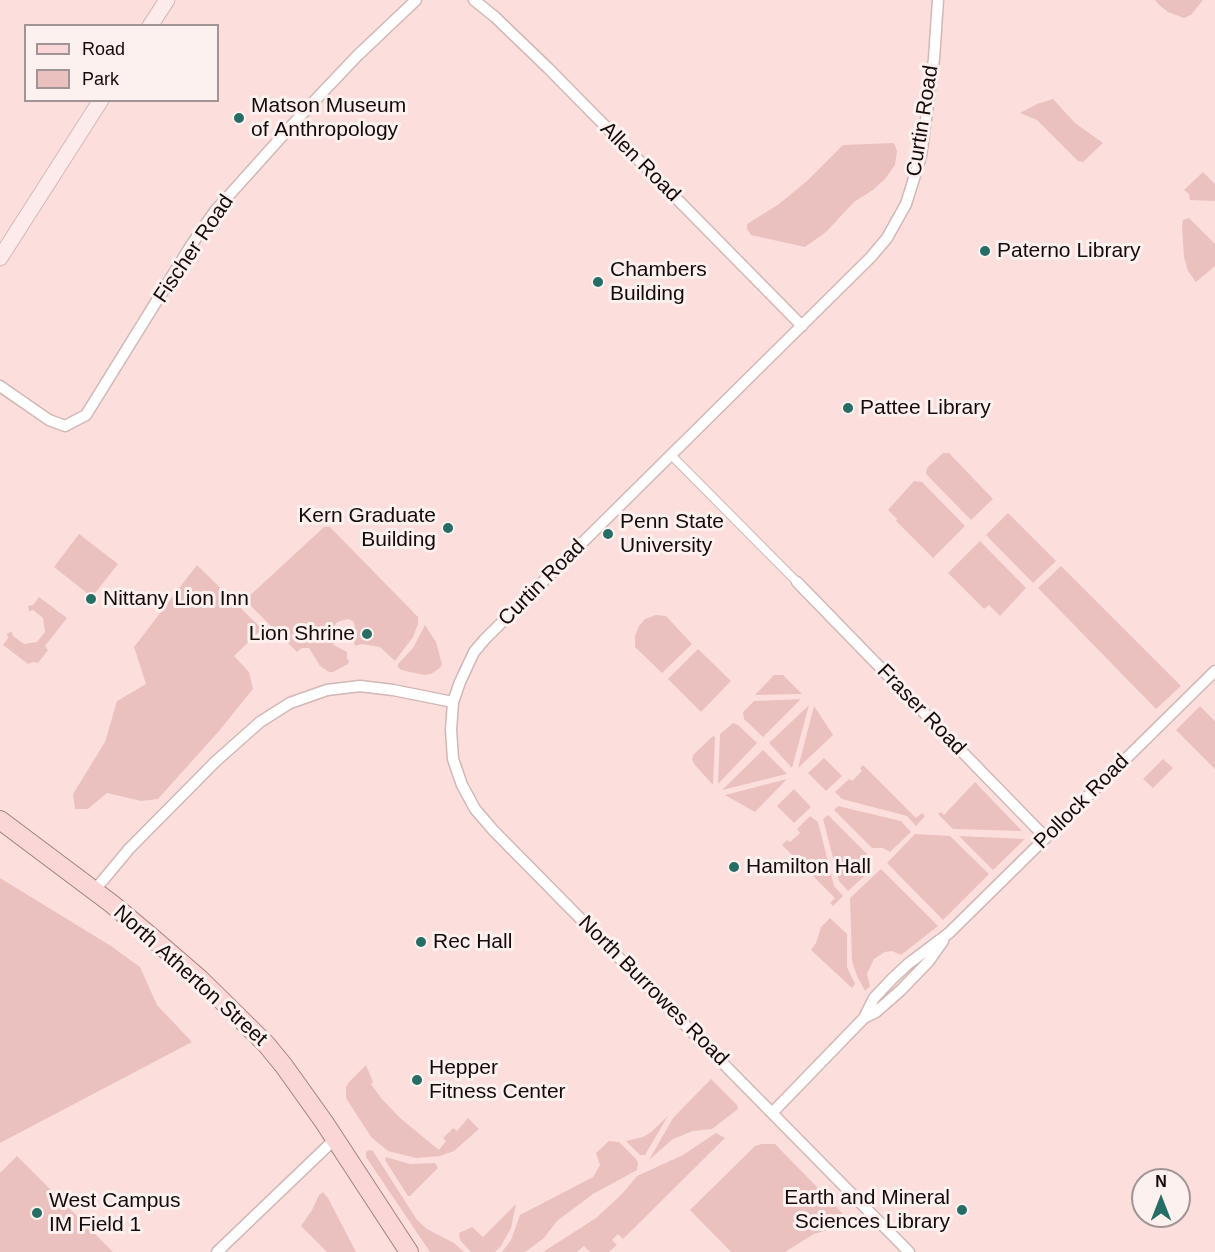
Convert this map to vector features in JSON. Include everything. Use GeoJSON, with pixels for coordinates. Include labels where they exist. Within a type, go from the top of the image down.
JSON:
{"type":"FeatureCollection","features":[{"type":"Feature","properties":{"kind":"main road"},"geometry":{"type":"LineString","coordinates":[[151,24],[167,0]]}},
{"type":"Feature","properties":{"kind":"main road"},"geometry":{"type":"LineString","coordinates":[[0,258],[100,102]]}},
{"type":"Feature","properties":{"kind":"main road","name":"North Atherton Street"},"geometry":{"type":"LineString","coordinates":[[0,820],[94,891],[200,979],[266,1044],[335,1138],[409,1252]]}},
{"type":"Feature","properties":{"kind":"street","name":"Fischer Road"},"geometry":{"type":"LineString","coordinates":[[0,386],[49,420],[65,426],[86,415],[192,244],[215,211],[357,56],[416,0]]}},
{"type":"Feature","properties":{"kind":"street","name":"Allen Road"},"geometry":{"type":"LineString","coordinates":[[474,0],[548,68],[802,326]]}},
{"type":"Feature","properties":{"kind":"street","name":"Curtin Road"},"geometry":{"type":"LineString","coordinates":[[453,702],[474,652],[485,639],[802,326],[887,238],[906,204],[922,149],[934,59],[938,0]]}},
{"type":"Feature","properties":{"kind":"street"},"geometry":{"type":"LineString","coordinates":[[671,455],[797,582]]}},
{"type":"Feature","properties":{"kind":"street","name":"Fraser Road"},"geometry":{"type":"LineString","coordinates":[[797,582],[1046,838]]}},
{"type":"Feature","properties":{"kind":"street","name":"Pollock Road"},"geometry":{"type":"LineString","coordinates":[[772,1112],[864,1018],[876,1012],[901,990],[929,961],[949,933],[1215,671]]}},
{"type":"Feature","properties":{"kind":"street"},"geometry":{"type":"LineString","coordinates":[[94,891],[129,849],[215,762],[260,722],[290,703],[327,690],[360,686],[453,702]]}},
{"type":"Feature","properties":{"kind":"street","name":"North Burrowes Road"},"geometry":{"type":"LineString","coordinates":[[453,702],[451,737],[453,759],[462,784],[475,809],[493,830],[909,1252]]}},
{"type":"Feature","properties":{"kind":"street"},"geometry":{"type":"LineString","coordinates":[[217,1252],[335,1138]]}},
{"type":"Feature","properties":{"kind":"green space"},"geometry":{"type":"Polygon","coordinates":[[[1155,0],[1203,0],[1191,15],[1184,18],[1168,12],[1155,0]]]}},
{"type":"Feature","properties":{"kind":"green space"},"geometry":{"type":"Polygon","coordinates":[[[1053,99],[1075,123],[1103,143],[1083,162],[1078,161],[1037,120],[1020,113],[1053,99]]]}},
{"type":"Feature","properties":{"kind":"green space"},"geometry":{"type":"Polygon","coordinates":[[[894,143],[897,151],[895,165],[885,179],[854,202],[826,232],[805,247],[751,235],[747,229],[747,224],[779,204],[807,181],[843,145],[894,143]]]}},
{"type":"Feature","properties":{"kind":"green space"},"geometry":{"type":"Polygon","coordinates":[[[1203,172],[1215,184],[1215,201],[1190,200],[1189,194],[1184,190],[1203,172]]]}},
{"type":"Feature","properties":{"kind":"green space"},"geometry":{"type":"Polygon","coordinates":[[[1189,218],[1215,244],[1215,266],[1196,282],[1188,271],[1184,257],[1182,226],[1183,220],[1189,218]]]}},
{"type":"Feature","properties":{"kind":"green space"},"geometry":{"type":"Polygon","coordinates":[[[943,453],[949,453],[993,499],[971,520],[926,474],[927,468],[943,453]]]}},
{"type":"Feature","properties":{"kind":"green space"},"geometry":{"type":"Polygon","coordinates":[[[914,481],[922,482],[965,526],[933,558],[888,510],[914,481]]]}},
{"type":"Feature","properties":{"kind":"green space"},"geometry":{"type":"Polygon","coordinates":[[[1008,513],[1056,561],[1033,583],[986,535],[1008,513]]]}},
{"type":"Feature","properties":{"kind":"green space"},"geometry":{"type":"Polygon","coordinates":[[[324,527],[330,527],[418,617],[413,637],[395,661],[380,647],[362,644],[355,646],[352,634],[355,626],[353,621],[348,619],[337,622],[330,632],[334,645],[347,652],[348,664],[329,672],[320,666],[309,648],[302,648],[297,652],[245,600],[324,527]]]}},
{"type":"Feature","properties":{"kind":"green space"},"geometry":{"type":"Polygon","coordinates":[[[79,534],[118,564],[92,597],[54,567],[79,534]]]}},
{"type":"Feature","properties":{"kind":"green space"},"geometry":{"type":"Polygon","coordinates":[[[980,541],[1026,588],[1000,616],[989,605],[984,609],[948,573],[980,541]]]}},
{"type":"Feature","properties":{"kind":"green space"},"geometry":{"type":"Polygon","coordinates":[[[197,565],[262,629],[234,656],[249,672],[253,689],[158,799],[141,801],[107,793],[88,809],[75,809],[73,794],[105,742],[117,701],[146,684],[134,647],[197,565]]]}},
{"type":"Feature","properties":{"kind":"green space"},"geometry":{"type":"Polygon","coordinates":[[[1061,566],[1181,686],[1156,709],[1038,588],[1061,566]]]}},
{"type":"Feature","properties":{"kind":"green space"},"geometry":{"type":"Polygon","coordinates":[[[39,597],[67,618],[45,646],[48,650],[38,663],[28,664],[3,645],[8,638],[7,633],[12,632],[13,636],[24,644],[37,642],[45,632],[43,618],[33,610],[29,611],[28,606],[33,605],[39,597]]]}},
{"type":"Feature","properties":{"kind":"green space"},"geometry":{"type":"Polygon","coordinates":[[[656,615],[666,616],[692,644],[662,673],[635,647],[635,636],[639,626],[645,619],[656,615]]]}},
{"type":"Feature","properties":{"kind":"green space"},"geometry":{"type":"Polygon","coordinates":[[[425,625],[436,642],[442,664],[440,668],[431,674],[424,675],[401,670],[398,664],[413,648],[425,625]]]}},
{"type":"Feature","properties":{"kind":"green space"},"geometry":{"type":"Polygon","coordinates":[[[698,649],[731,681],[701,712],[668,679],[698,649]]]}},
{"type":"Feature","properties":{"kind":"green space"},"geometry":{"type":"Polygon","coordinates":[[[774,675],[783,675],[802,694],[755,695],[774,675]]]}},
{"type":"Feature","properties":{"kind":"green space"},"geometry":{"type":"Polygon","coordinates":[[[801,699],[763,737],[744,719],[743,712],[754,701],[801,699]]]}},
{"type":"Feature","properties":{"kind":"green space"},"geometry":{"type":"Polygon","coordinates":[[[809,705],[792,768],[769,743],[809,705]]]}},
{"type":"Feature","properties":{"kind":"green space"},"geometry":{"type":"Polygon","coordinates":[[[814,706],[833,735],[798,768],[814,706]]]}},
{"type":"Feature","properties":{"kind":"green space"},"geometry":{"type":"Polygon","coordinates":[[[1200,706],[1215,721],[1215,769],[1176,730],[1200,706]]]}},
{"type":"Feature","properties":{"kind":"green space"},"geometry":{"type":"Polygon","coordinates":[[[733,723],[757,743],[718,784],[720,734],[733,723]]]}},
{"type":"Feature","properties":{"kind":"green space"},"geometry":{"type":"Polygon","coordinates":[[[713,736],[715,737],[713,785],[692,759],[694,754],[713,736]]]}},
{"type":"Feature","properties":{"kind":"green space"},"geometry":{"type":"Polygon","coordinates":[[[763,750],[787,774],[722,790],[763,750]]]}},
{"type":"Feature","properties":{"kind":"green space"},"geometry":{"type":"Polygon","coordinates":[[[824,758],[842,776],[826,791],[808,773],[824,758]]]}},
{"type":"Feature","properties":{"kind":"green space"},"geometry":{"type":"Polygon","coordinates":[[[1163,759],[1173,768],[1153,788],[1143,779],[1163,759]]]}},
{"type":"Feature","properties":{"kind":"green space"},"geometry":{"type":"Polygon","coordinates":[[[863,765],[916,818],[922,813],[925,816],[916,826],[907,816],[842,799],[835,792],[849,779],[852,781],[862,771],[860,768],[863,765]]]}},
{"type":"Feature","properties":{"kind":"green space"},"geometry":{"type":"Polygon","coordinates":[[[787,779],[755,812],[725,795],[787,779]]]}},
{"type":"Feature","properties":{"kind":"green space"},"geometry":{"type":"Polygon","coordinates":[[[975,782],[1022,831],[953,829],[938,814],[941,812],[944,815],[975,782]]]}},
{"type":"Feature","properties":{"kind":"green space"},"geometry":{"type":"Polygon","coordinates":[[[794,789],[811,807],[794,823],[777,806],[794,789]]]}},
{"type":"Feature","properties":{"kind":"green space"},"geometry":{"type":"Polygon","coordinates":[[[838,806],[901,821],[911,832],[890,852],[883,848],[872,848],[834,810],[838,806]]]}},
{"type":"Feature","properties":{"kind":"green space"},"geometry":{"type":"Polygon","coordinates":[[[828,815],[867,854],[866,864],[870,871],[848,891],[839,881],[823,819],[828,815]]]}},
{"type":"Feature","properties":{"kind":"green space"},"geometry":{"type":"Polygon","coordinates":[[[810,816],[818,822],[834,886],[843,896],[833,906],[830,903],[835,898],[782,845],[787,840],[790,842],[800,833],[797,829],[810,816]]]}},
{"type":"Feature","properties":{"kind":"green space"},"geometry":{"type":"Polygon","coordinates":[[[915,834],[950,836],[989,874],[943,920],[887,863],[915,834]]]}},
{"type":"Feature","properties":{"kind":"green space"},"geometry":{"type":"Polygon","coordinates":[[[959,836],[1025,839],[993,870],[959,836]]]}},
{"type":"Feature","properties":{"kind":"green space"},"geometry":{"type":"Polygon","coordinates":[[[881,869],[938,926],[901,955],[892,951],[885,952],[874,959],[867,974],[870,986],[865,991],[852,961],[850,898],[881,869]]]}},
{"type":"Feature","properties":{"kind":"green space"},"geometry":{"type":"Polygon","coordinates":[[[0,878],[111,946],[140,967],[157,1005],[192,1042],[0,1143],[0,878]]]}},
{"type":"Feature","properties":{"kind":"green space"},"geometry":{"type":"Polygon","coordinates":[[[830,918],[847,934],[847,967],[855,984],[852,988],[811,950],[821,927],[830,918]]]}},
{"type":"Feature","properties":{"kind":"green space"},"geometry":{"type":"Polygon","coordinates":[[[366,1065],[373,1082],[371,1084],[381,1098],[400,1118],[439,1150],[446,1141],[443,1138],[453,1128],[457,1131],[468,1118],[479,1129],[454,1151],[440,1156],[416,1158],[388,1151],[371,1137],[346,1098],[346,1087],[349,1082],[366,1065]]]}},
{"type":"Feature","properties":{"kind":"green space"},"geometry":{"type":"Polygon","coordinates":[[[711,1079],[737,1105],[738,1109],[712,1129],[693,1131],[673,1139],[649,1160],[673,1118],[711,1079]]]}},
{"type":"Feature","properties":{"kind":"green space"},"geometry":{"type":"Polygon","coordinates":[[[668,1116],[645,1155],[640,1155],[626,1141],[643,1137],[668,1116]]]}},
{"type":"Feature","properties":{"kind":"green space"},"geometry":{"type":"Polygon","coordinates":[[[716,1133],[725,1138],[623,1239],[618,1234],[612,1240],[617,1245],[609,1252],[590,1252],[584,1246],[577,1252],[543,1252],[596,1218],[622,1194],[637,1176],[683,1155],[716,1133]]]}},
{"type":"Feature","properties":{"kind":"green space"},"geometry":{"type":"Polygon","coordinates":[[[609,1141],[619,1142],[636,1159],[637,1170],[593,1194],[557,1221],[544,1238],[528,1250],[502,1252],[511,1240],[520,1215],[593,1177],[600,1165],[596,1153],[609,1141]]]}},
{"type":"Feature","properties":{"kind":"green space"},"geometry":{"type":"Polygon","coordinates":[[[775,1144],[852,1223],[814,1234],[785,1252],[731,1252],[690,1210],[755,1146],[775,1144]]]}},
{"type":"Feature","properties":{"kind":"green space"},"geometry":{"type":"Polygon","coordinates":[[[373,1151],[417,1220],[427,1229],[454,1243],[464,1252],[430,1252],[366,1157],[366,1152],[373,1151]]]}},
{"type":"Feature","properties":{"kind":"green space","name":"West Campus IM Field 1"},"geometry":{"type":"Polygon","coordinates":[[[17,1156],[113,1252],[0,1252],[0,1173],[17,1156]]]}},
{"type":"Feature","properties":{"kind":"green space"},"geometry":{"type":"Polygon","coordinates":[[[386,1157],[410,1164],[435,1163],[438,1168],[408,1196],[385,1160],[386,1157]]]}},
{"type":"Feature","properties":{"kind":"green space"},"geometry":{"type":"Polygon","coordinates":[[[323,1192],[356,1252],[327,1252],[301,1226],[323,1192]]]}},
{"type":"Feature","properties":{"kind":"green space"},"geometry":{"type":"Polygon","coordinates":[[[516,1204],[511,1228],[495,1252],[471,1252],[460,1240],[459,1233],[472,1227],[483,1237],[516,1204]]]}},
{"type":"Feature","properties":{"kind":"place","name":"Matson Museum of Anthropology"},"geometry":{"type":"Point","coordinates":[239,118]}},
{"type":"Feature","properties":{"kind":"place","name":"Paterno Library"},"geometry":{"type":"Point","coordinates":[985,251]}},
{"type":"Feature","properties":{"kind":"place","name":"Chambers Building"},"geometry":{"type":"Point","coordinates":[598,282]}},
{"type":"Feature","properties":{"kind":"place","name":"Pattee Library"},"geometry":{"type":"Point","coordinates":[848,408]}},
{"type":"Feature","properties":{"kind":"place","name":"Kern Graduate Building"},"geometry":{"type":"Point","coordinates":[448,528]}},
{"type":"Feature","properties":{"kind":"place","name":"Penn State University"},"geometry":{"type":"Point","coordinates":[608,534]}},
{"type":"Feature","properties":{"kind":"place","name":"Nittany Lion Inn"},"geometry":{"type":"Point","coordinates":[91,599]}},
{"type":"Feature","properties":{"kind":"place","name":"Lion Shrine"},"geometry":{"type":"Point","coordinates":[367,634]}},
{"type":"Feature","properties":{"kind":"place","name":"Hamilton Hall"},"geometry":{"type":"Point","coordinates":[734,867]}},
{"type":"Feature","properties":{"kind":"place","name":"Rec Hall"},"geometry":{"type":"Point","coordinates":[421,942]}},
{"type":"Feature","properties":{"kind":"place","name":"Hepper Fitness Center"},"geometry":{"type":"Point","coordinates":[417,1080]}},
{"type":"Feature","properties":{"kind":"place","name":"Earth and Mineral Sciences Library"},"geometry":{"type":"Point","coordinates":[962,1210]}},
{"type":"Feature","properties":{"kind":"place","name":"West Campus IM Field 1"},"geometry":{"type":"Point","coordinates":[37,1213]}}]}
